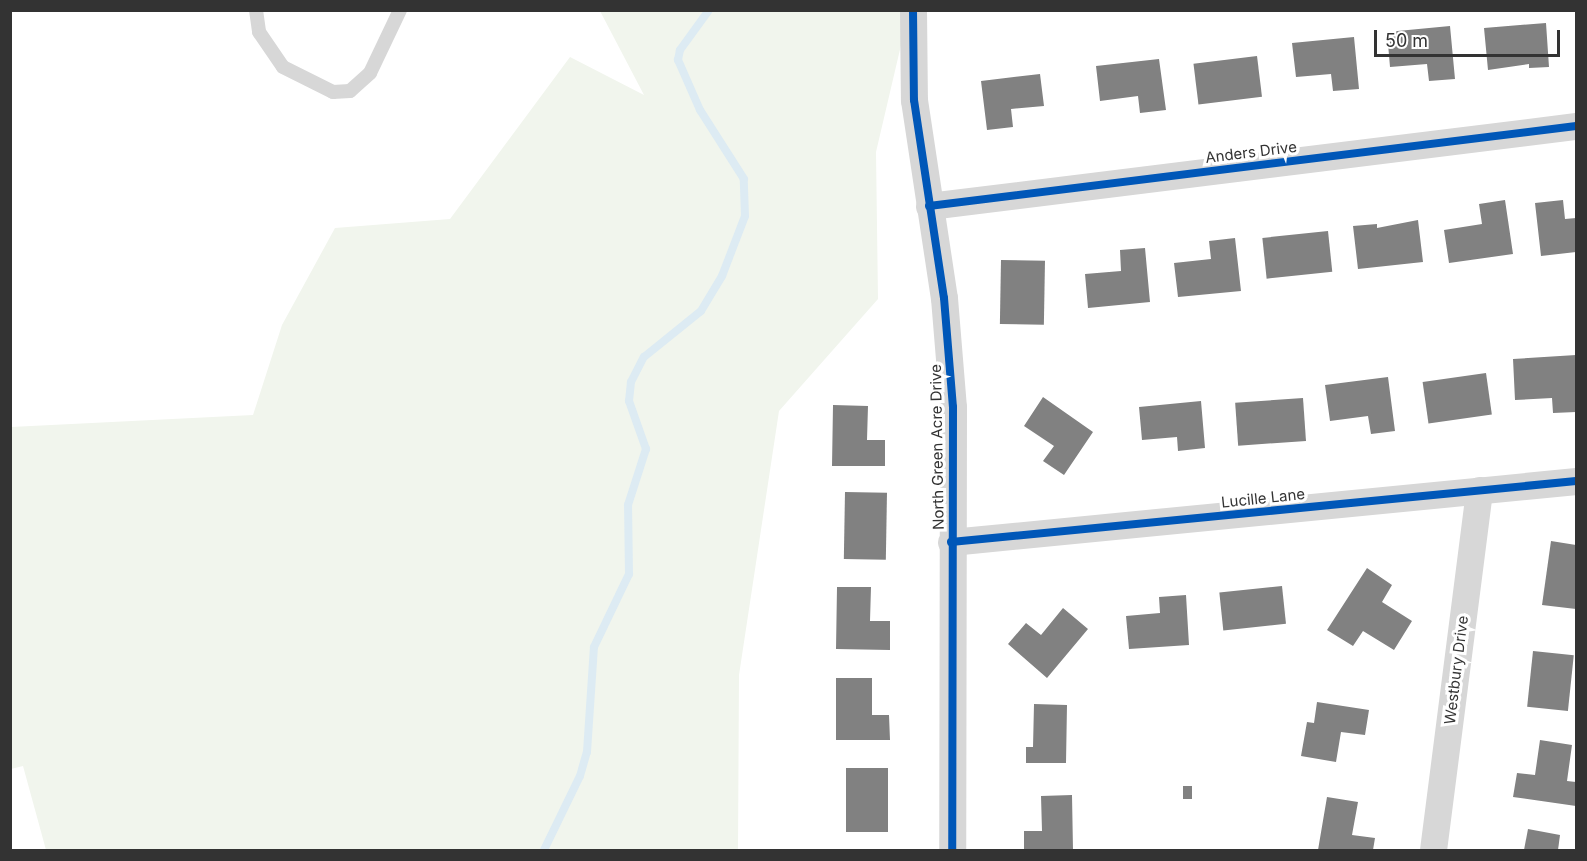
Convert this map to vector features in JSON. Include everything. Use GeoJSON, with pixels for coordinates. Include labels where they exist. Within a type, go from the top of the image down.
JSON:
{"type":"FeatureCollection","features":[{"type":"Feature","properties":{"kind":"street","name":"North Green Acre Drive"},"geometry":{"type":"LineString","coordinates":[[913,10],[914,100],[928,206],[944,298],[953,407],[952,850]]}},
{"type":"Feature","properties":{"kind":"street","name":"Anders Drive"},"geometry":{"type":"LineString","coordinates":[[928,206],[1576,126]]}},
{"type":"Feature","properties":{"kind":"street","name":"Lucille Lane"},"geometry":{"type":"LineString","coordinates":[[951,542],[1576,481]]}},
{"type":"Feature","properties":{"kind":"street","name":"Westbury Drive"},"geometry":{"type":"LineString","coordinates":[[1433,850],[1479,490]]}},
{"type":"Feature","properties":{"kind":"lane"},"geometry":{"type":"LineString","coordinates":[[256,10],[259,32],[283,67],[333,92],[350,91],[370,73],[400,10]]}},
{"type":"Feature","properties":{"kind":"shaded area"},"geometry":{"type":"Polygon","coordinates":[[[600,11],[909,11],[876,152],[878,299],[779,411],[739,675],[738,850],[46,850],[23,766],[11,769],[11,427],[253,415],[282,325],[335,228],[450,219],[570,57],[644,95],[600,11]]]}},
{"type":"Feature","properties":{"kind":"building"},"geometry":{"type":"Polygon","coordinates":[[[1546,23],[1549,67],[1529,68],[1529,64],[1488,70],[1484,28],[1546,23]]]}},
{"type":"Feature","properties":{"kind":"building"},"geometry":{"type":"Polygon","coordinates":[[[1450,26],[1455,79],[1429,81],[1427,64],[1390,67],[1387,32],[1450,26]]]}},
{"type":"Feature","properties":{"kind":"building"},"geometry":{"type":"Polygon","coordinates":[[[1354,37],[1359,89],[1333,91],[1331,74],[1296,77],[1292,43],[1354,37]]]}},
{"type":"Feature","properties":{"kind":"building"},"geometry":{"type":"Polygon","coordinates":[[[1257,56],[1262,97],[1198,104],[1193,64],[1257,56]]]}},
{"type":"Feature","properties":{"kind":"building"},"geometry":{"type":"Polygon","coordinates":[[[1159,59],[1166,110],[1140,113],[1138,96],[1100,101],[1096,66],[1159,59]]]}},
{"type":"Feature","properties":{"kind":"building"},"geometry":{"type":"Polygon","coordinates":[[[1040,74],[1044,106],[1011,109],[1013,127],[987,130],[981,81],[1040,74]]]}},
{"type":"Feature","properties":{"kind":"building"},"geometry":{"type":"Polygon","coordinates":[[[1505,200],[1513,254],[1449,263],[1444,230],[1482,224],[1479,204],[1505,200]]]}},
{"type":"Feature","properties":{"kind":"building"},"geometry":{"type":"Polygon","coordinates":[[[1563,200],[1565,219],[1576,218],[1576,252],[1541,256],[1535,203],[1563,200]]]}},
{"type":"Feature","properties":{"kind":"building"},"geometry":{"type":"Polygon","coordinates":[[[1418,220],[1423,262],[1358,269],[1353,226],[1377,224],[1377,228],[1418,220]]]}},
{"type":"Feature","properties":{"kind":"building"},"geometry":{"type":"Polygon","coordinates":[[[1328,231],[1332,272],[1267,279],[1262,238],[1328,231]]]}},
{"type":"Feature","properties":{"kind":"building"},"geometry":{"type":"Polygon","coordinates":[[[1235,238],[1241,291],[1178,297],[1174,263],[1211,259],[1209,241],[1235,238]]]}},
{"type":"Feature","properties":{"kind":"building"},"geometry":{"type":"Polygon","coordinates":[[[1145,248],[1150,302],[1088,308],[1085,274],[1121,271],[1120,250],[1145,248]]]}},
{"type":"Feature","properties":{"kind":"building"},"geometry":{"type":"Polygon","coordinates":[[[1001,260],[1045,261],[1044,325],[1000,324],[1001,260]]]}},
{"type":"Feature","properties":{"kind":"building"},"geometry":{"type":"Polygon","coordinates":[[[1576,355],[1576,412],[1553,413],[1552,398],[1515,400],[1513,359],[1576,355]]]}},
{"type":"Feature","properties":{"kind":"building"},"geometry":{"type":"Polygon","coordinates":[[[1486,373],[1492,415],[1428,423],[1423,382],[1486,373]]]}},
{"type":"Feature","properties":{"kind":"building"},"geometry":{"type":"Polygon","coordinates":[[[1388,377],[1395,431],[1371,434],[1368,416],[1330,421],[1325,385],[1388,377]]]}},
{"type":"Feature","properties":{"kind":"building"},"geometry":{"type":"Polygon","coordinates":[[[1043,397],[1093,432],[1064,475],[1043,461],[1054,446],[1024,426],[1043,397]]]}},
{"type":"Feature","properties":{"kind":"building"},"geometry":{"type":"Polygon","coordinates":[[[1303,398],[1306,441],[1238,446],[1235,403],[1303,398]]]}},
{"type":"Feature","properties":{"kind":"building"},"geometry":{"type":"Polygon","coordinates":[[[1201,401],[1205,448],[1178,451],[1177,437],[1142,440],[1139,407],[1201,401]]]}},
{"type":"Feature","properties":{"kind":"building"},"geometry":{"type":"Polygon","coordinates":[[[833,405],[868,406],[867,440],[885,440],[885,466],[832,466],[833,405]]]}},
{"type":"Feature","properties":{"kind":"building"},"geometry":{"type":"Polygon","coordinates":[[[845,492],[887,493],[886,560],[844,559],[845,492]]]}},
{"type":"Feature","properties":{"kind":"building"},"geometry":{"type":"Polygon","coordinates":[[[1551,541],[1576,545],[1576,609],[1542,605],[1551,541]]]}},
{"type":"Feature","properties":{"kind":"building"},"geometry":{"type":"Polygon","coordinates":[[[1367,568],[1392,585],[1382,602],[1412,621],[1394,650],[1363,631],[1353,646],[1327,630],[1367,568]]]}},
{"type":"Feature","properties":{"kind":"building"},"geometry":{"type":"Polygon","coordinates":[[[1282,586],[1286,624],[1223,630],[1219,593],[1282,586]]]}},
{"type":"Feature","properties":{"kind":"building"},"geometry":{"type":"Polygon","coordinates":[[[837,587],[871,587],[870,621],[890,621],[890,650],[836,649],[837,587]]]}},
{"type":"Feature","properties":{"kind":"building"},"geometry":{"type":"Polygon","coordinates":[[[1186,595],[1189,645],[1129,649],[1126,616],[1160,613],[1159,597],[1186,595]]]}},
{"type":"Feature","properties":{"kind":"building"},"geometry":{"type":"Polygon","coordinates":[[[1063,608],[1088,629],[1047,678],[1008,644],[1026,623],[1041,635],[1063,608]]]}},
{"type":"Feature","properties":{"kind":"building"},"geometry":{"type":"Polygon","coordinates":[[[1533,651],[1574,655],[1568,711],[1527,707],[1533,651]]]}},
{"type":"Feature","properties":{"kind":"building"},"geometry":{"type":"Polygon","coordinates":[[[836,678],[872,678],[872,715],[889,715],[890,740],[836,740],[836,678]]]}},
{"type":"Feature","properties":{"kind":"building"},"geometry":{"type":"Polygon","coordinates":[[[1317,702],[1369,710],[1365,735],[1341,732],[1336,762],[1301,756],[1307,722],[1314,723],[1317,702]]]}},
{"type":"Feature","properties":{"kind":"building"},"geometry":{"type":"Polygon","coordinates":[[[1034,704],[1067,705],[1066,763],[1026,763],[1026,747],[1033,747],[1034,704]]]}},
{"type":"Feature","properties":{"kind":"building"},"geometry":{"type":"Polygon","coordinates":[[[1540,740],[1572,745],[1567,781],[1576,782],[1576,806],[1513,797],[1517,773],[1535,775],[1540,740]]]}},
{"type":"Feature","properties":{"kind":"building"},"geometry":{"type":"Polygon","coordinates":[[[846,768],[888,768],[888,832],[846,832],[846,768]]]}},
{"type":"Feature","properties":{"kind":"building"},"geometry":{"type":"Polygon","coordinates":[[[1183,786],[1192,786],[1192,799],[1183,799],[1183,786]]]}},
{"type":"Feature","properties":{"kind":"building"},"geometry":{"type":"Polygon","coordinates":[[[1072,795],[1073,850],[1024,850],[1024,831],[1042,831],[1041,796],[1072,795]]]}},
{"type":"Feature","properties":{"kind":"building"},"geometry":{"type":"Polygon","coordinates":[[[1327,797],[1358,802],[1352,835],[1375,838],[1373,850],[1318,850],[1327,797]]]}},
{"type":"Feature","properties":{"kind":"building"},"geometry":{"type":"Polygon","coordinates":[[[1528,829],[1560,835],[1558,850],[1524,850],[1528,829]]]}},
{"type":"Feature","properties":{"kind":"waterway"},"geometry":{"type":"LineString","coordinates":[[544,850],[580,776],[587,752],[594,647],[629,574],[628,505],[646,449],[629,401],[631,382],[644,357],[701,311],[722,276],[745,216],[744,179],[700,110],[678,60],[680,50],[709,10]]}},
{"type":"Feature","properties":{"kind":"cycle path"},"geometry":{"type":"LineString","coordinates":[[913,10],[914,100],[944,298],[953,407],[952,850]]}},
{"type":"Feature","properties":{"kind":"cycle path"},"geometry":{"type":"LineString","coordinates":[[929,206],[1576,126]]}},
{"type":"Feature","properties":{"kind":"cycle path"},"geometry":{"type":"LineString","coordinates":[[951,542],[1576,481]]}}]}
